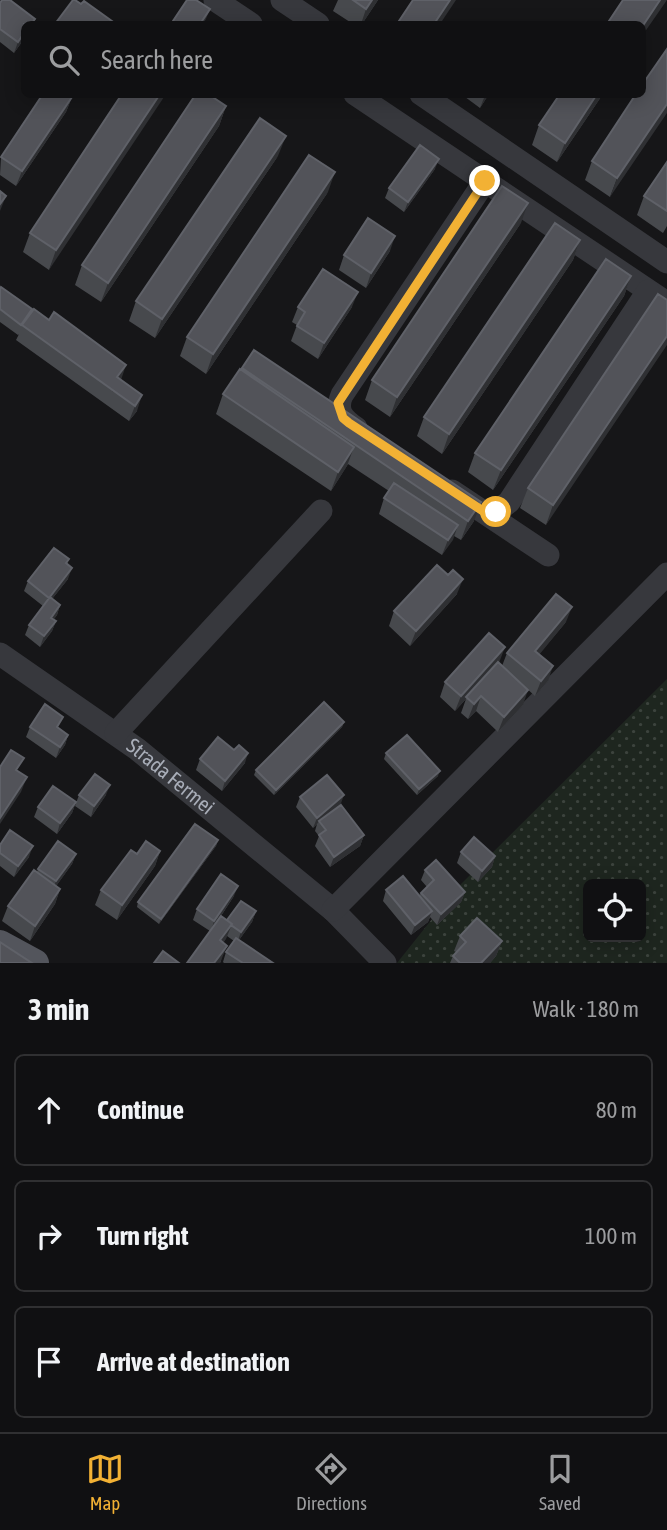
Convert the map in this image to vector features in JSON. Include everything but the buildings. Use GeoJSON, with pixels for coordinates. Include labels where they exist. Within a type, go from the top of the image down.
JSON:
{"type":"FeatureCollection","features":[{"type":"Feature","properties":{"kind":"main road"},"geometry":{"type":"LineString","coordinates":[[0,944],[35,963]]}},
{"type":"Feature","properties":{"kind":"street"},"geometry":{"type":"LineString","coordinates":[[215,0],[246,21]]}},
{"type":"Feature","properties":{"kind":"street"},"geometry":{"type":"LineString","coordinates":[[282,0],[314,21]]}},
{"type":"Feature","properties":{"kind":"street"},"geometry":{"type":"LineString","coordinates":[[361,98],[657,297],[509,502],[496,512],[486,513]]}},
{"type":"Feature","properties":{"kind":"street"},"geometry":{"type":"LineString","coordinates":[[427,98],[667,262]]}},
{"type":"Feature","properties":{"kind":"street"},"geometry":{"type":"LineString","coordinates":[[461,166],[482,136]]}},
{"type":"Feature","properties":{"kind":"street"},"geometry":{"type":"LineString","coordinates":[[372,438],[343,418],[338,403],[485,181]]}},
{"type":"Feature","properties":{"kind":"street"},"geometry":{"type":"LineString","coordinates":[[429,475],[548,555]]}},
{"type":"Feature","properties":{"kind":"street"},"geometry":{"type":"LineString","coordinates":[[116,733],[321,512]]}},
{"type":"Feature","properties":{"kind":"street"},"geometry":{"type":"LineString","coordinates":[[332,910],[667,574]]}},
{"type":"Feature","properties":{"kind":"street","name":"Strada Fermei"},"geometry":{"type":"LineString","coordinates":[[0,654],[116,733],[332,910],[385,963]]}},
{"type":"Feature","properties":{"kind":"shaded area"},"geometry":{"type":"Polygon","coordinates":[[[667,679],[667,963],[397,963],[456,889],[667,679]]]}},
{"type":"Feature","properties":{"kind":"route"},"geometry":{"type":"LineString","coordinates":[[485,181],[338,403],[343,418],[349,423],[486,513],[496,512]]}}]}
